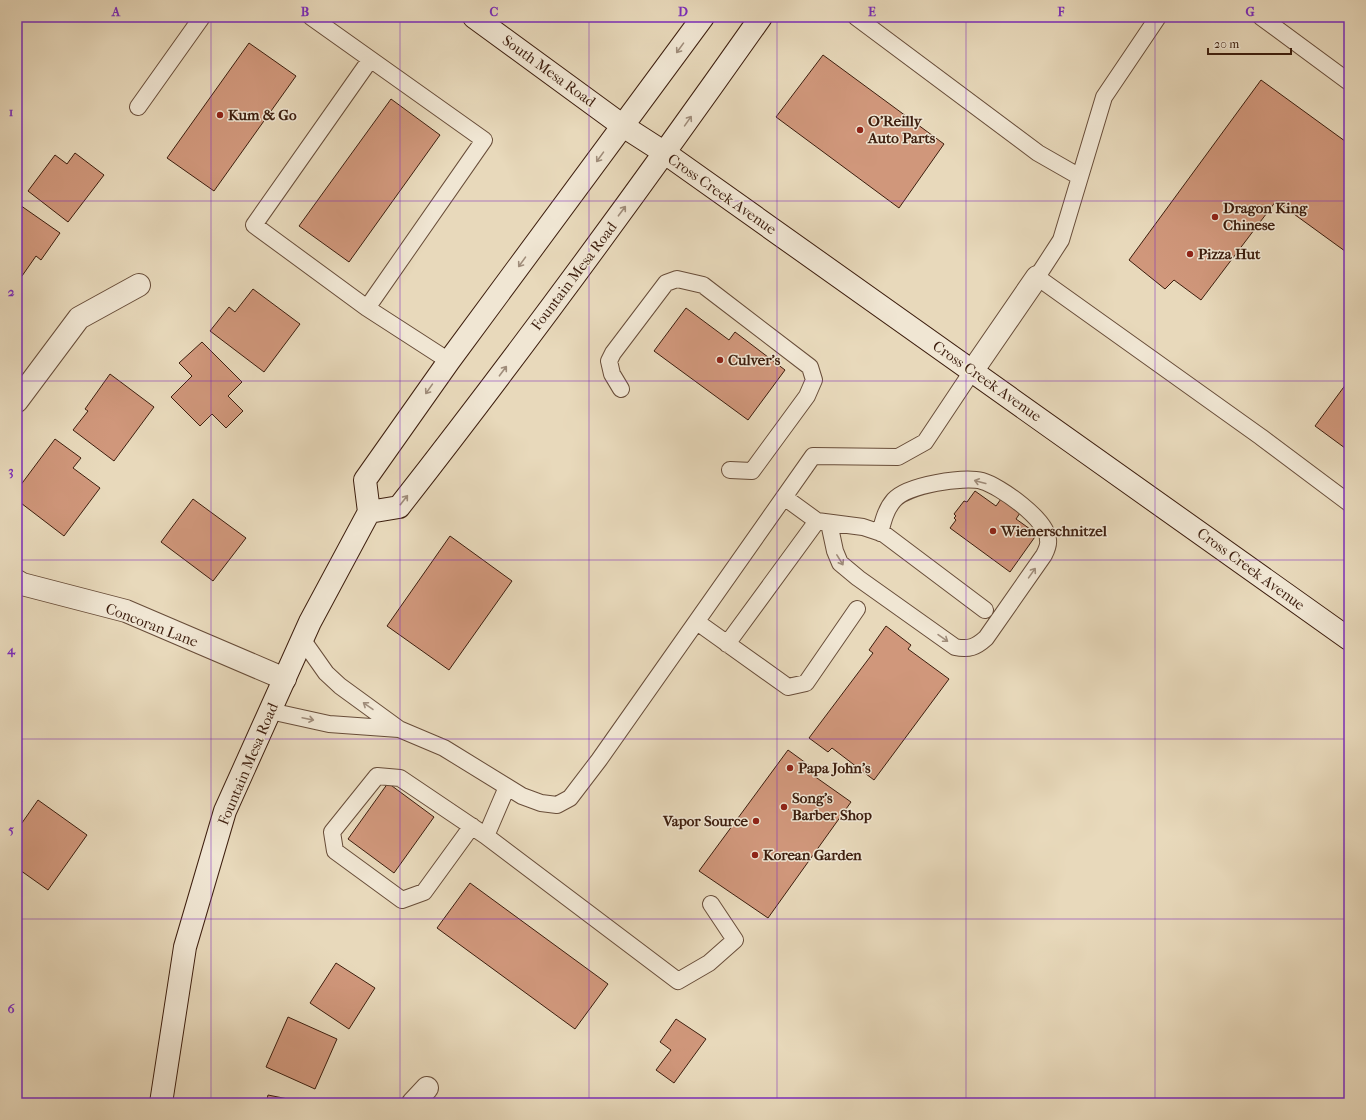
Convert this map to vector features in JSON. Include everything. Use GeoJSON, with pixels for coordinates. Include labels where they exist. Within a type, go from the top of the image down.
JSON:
{"type":"FeatureCollection","features":[{"type":"Feature","properties":{"kind":"main road","name":"South Mesa Road"},"geometry":{"type":"LineString","coordinates":[[474,17],[623,126]]}},
{"type":"Feature","properties":{"kind":"main road"},"geometry":{"type":"LineString","coordinates":[[369,512],[365,480],[449,361],[703,17]]}},
{"type":"Feature","properties":{"kind":"main road","name":"Fountain Mesa Road"},"geometry":{"type":"LineString","coordinates":[[161,1103],[185,947],[225,811],[302,639],[369,512],[399,507],[480,403],[665,153],[761,17]]}},
{"type":"Feature","properties":{"kind":"main road","name":"Cross Creek Avenue"},"geometry":{"type":"LineString","coordinates":[[623,126],[665,153],[973,370],[1349,639]]}},
{"type":"Feature","properties":{"kind":"main road"},"geometry":{"type":"LineString","coordinates":[[973,370],[1037,277]]}},
{"type":"Feature","properties":{"kind":"main road"},"geometry":{"type":"LineString","coordinates":[[17,401],[79,318],[139,285]]}},
{"type":"Feature","properties":{"kind":"main road","name":"Concoran Lane"},"geometry":{"type":"LineString","coordinates":[[17,580],[22,584],[126,611],[285,679]]}},
{"type":"Feature","properties":{"kind":"lane"},"geometry":{"type":"LineString","coordinates":[[138,107],[202,17]]}},
{"type":"Feature","properties":{"kind":"lane"},"geometry":{"type":"LineString","coordinates":[[311,17],[484,140],[368,308]]}},
{"type":"Feature","properties":{"kind":"lane"},"geometry":{"type":"LineString","coordinates":[[856,17],[1038,153],[1080,177]]}},
{"type":"Feature","properties":{"kind":"lane"},"geometry":{"type":"LineString","coordinates":[[1158,17],[1104,97],[1060,240],[1037,277],[1261,437],[1349,504]]}},
{"type":"Feature","properties":{"kind":"lane"},"geometry":{"type":"LineString","coordinates":[[1261,17],[1349,82]]}},
{"type":"Feature","properties":{"kind":"lane"},"geometry":{"type":"LineString","coordinates":[[370,60],[254,225],[368,308],[449,361]]}},
{"type":"Feature","properties":{"kind":"lane"},"geometry":{"type":"LineString","coordinates":[[621,389],[612,374],[609,361],[613,353],[666,283],[677,279],[703,285],[810,367],[814,380],[807,396],[752,471],[730,470]]}},
{"type":"Feature","properties":{"kind":"lane"},"geometry":{"type":"LineString","coordinates":[[302,639],[326,673],[340,686],[399,729],[444,748],[522,796],[547,804],[557,805],[570,798],[599,760],[813,456],[898,457],[925,442],[973,370]]}},
{"type":"Feature","properties":{"kind":"lane"},"geometry":{"type":"LineString","coordinates":[[823,522],[840,562],[858,578],[955,647],[966,649],[976,647],[986,638],[1044,555],[1048,540],[1045,530],[1038,519],[1009,496],[982,481],[961,478],[911,490],[895,498],[886,511],[880,533]]}},
{"type":"Feature","properties":{"kind":"lane"},"geometry":{"type":"LineString","coordinates":[[784,497],[823,522],[863,527],[880,533],[985,610]]}},
{"type":"Feature","properties":{"kind":"lane"},"geometry":{"type":"LineString","coordinates":[[727,644],[823,522]]}},
{"type":"Feature","properties":{"kind":"lane"},"geometry":{"type":"LineString","coordinates":[[697,622],[788,687],[806,683],[857,609]]}},
{"type":"Feature","properties":{"kind":"lane"},"geometry":{"type":"LineString","coordinates":[[270,711],[329,724],[399,729]]}},
{"type":"Feature","properties":{"kind":"lane"},"geometry":{"type":"LineString","coordinates":[[472,826],[424,892],[402,900],[335,851],[332,832],[377,776],[400,778],[472,826],[486,836],[678,981],[709,963],[735,940],[711,904]]}},
{"type":"Feature","properties":{"kind":"lane"},"geometry":{"type":"LineString","coordinates":[[486,836],[507,787]]}},
{"type":"Feature","properties":{"kind":"building"},"geometry":{"type":"Polygon","coordinates":[[[249,43],[296,76],[214,191],[167,158],[249,43]]]}},
{"type":"Feature","properties":{"kind":"building","name":"O'Reilly Auto Parts"},"geometry":{"type":"Polygon","coordinates":[[[823,55],[944,144],[899,208],[776,117],[823,55]]]}},
{"type":"Feature","properties":{"kind":"building"},"geometry":{"type":"Polygon","coordinates":[[[1261,80],[1349,144],[1349,254],[1276,201],[1201,300],[1174,280],[1165,289],[1129,260],[1261,80]]]}},
{"type":"Feature","properties":{"kind":"building"},"geometry":{"type":"Polygon","coordinates":[[[391,99],[440,135],[349,262],[299,226],[391,99]]]}},
{"type":"Feature","properties":{"kind":"building"},"geometry":{"type":"Polygon","coordinates":[[[75,153],[104,175],[68,222],[28,191],[55,155],[67,164],[75,153]]]}},
{"type":"Feature","properties":{"kind":"building"},"geometry":{"type":"Polygon","coordinates":[[[17,203],[60,233],[41,260],[36,256],[22,276],[17,272],[17,203]]]}},
{"type":"Feature","properties":{"kind":"building"},"geometry":{"type":"Polygon","coordinates":[[[17,289],[21,292],[17,297],[17,289]]]}},
{"type":"Feature","properties":{"kind":"building"},"geometry":{"type":"Polygon","coordinates":[[[253,289],[300,324],[264,372],[210,331],[229,307],[235,312],[253,289]]]}},
{"type":"Feature","properties":{"kind":"building","name":"Culver's"},"geometry":{"type":"Polygon","coordinates":[[[686,308],[729,340],[735,332],[785,370],[748,420],[654,351],[686,308]]]}},
{"type":"Feature","properties":{"kind":"building"},"geometry":{"type":"Polygon","coordinates":[[[202,342],[242,382],[228,396],[243,411],[226,428],[212,414],[200,426],[171,397],[192,376],[179,363],[202,342]]]}},
{"type":"Feature","properties":{"kind":"building"},"geometry":{"type":"Polygon","coordinates":[[[110,374],[154,407],[114,461],[73,430],[88,411],[85,409],[110,374]]]}},
{"type":"Feature","properties":{"kind":"building"},"geometry":{"type":"Polygon","coordinates":[[[1349,380],[1349,451],[1315,426],[1349,380]]]}},
{"type":"Feature","properties":{"kind":"building"},"geometry":{"type":"Polygon","coordinates":[[[55,439],[81,458],[73,468],[100,488],[64,536],[17,500],[17,490],[55,439]]]}},
{"type":"Feature","properties":{"kind":"building","name":"Wienerschnitzel"},"geometry":{"type":"Polygon","coordinates":[[[975,491],[996,506],[1001,499],[1020,513],[1016,519],[1037,534],[1010,572],[950,528],[956,520],[954,518],[956,516],[954,514],[964,501],[967,502],[975,491]]]}},
{"type":"Feature","properties":{"kind":"building"},"geometry":{"type":"Polygon","coordinates":[[[193,499],[246,538],[213,581],[161,542],[193,499]]]}},
{"type":"Feature","properties":{"kind":"building"},"geometry":{"type":"Polygon","coordinates":[[[450,536],[512,581],[449,670],[387,626],[450,536]]]}},
{"type":"Feature","properties":{"kind":"building"},"geometry":{"type":"Polygon","coordinates":[[[886,626],[911,645],[908,649],[949,679],[874,780],[832,748],[828,752],[809,738],[873,653],[869,650],[886,626]]]}},
{"type":"Feature","properties":{"kind":"building"},"geometry":{"type":"Polygon","coordinates":[[[788,750],[810,766],[807,771],[851,802],[768,918],[699,871],[788,750]]]}},
{"type":"Feature","properties":{"kind":"building"},"geometry":{"type":"Polygon","coordinates":[[[388,783],[434,817],[394,873],[348,839],[388,783]]]}},
{"type":"Feature","properties":{"kind":"building"},"geometry":{"type":"Polygon","coordinates":[[[17,798],[22,801],[17,807],[17,798]]]}},
{"type":"Feature","properties":{"kind":"building"},"geometry":{"type":"Polygon","coordinates":[[[38,800],[87,835],[48,890],[17,868],[17,830],[38,800]]]}},
{"type":"Feature","properties":{"kind":"building"},"geometry":{"type":"Polygon","coordinates":[[[470,883],[608,984],[575,1029],[437,928],[470,883]]]}},
{"type":"Feature","properties":{"kind":"building"},"geometry":{"type":"Polygon","coordinates":[[[336,963],[375,988],[349,1029],[310,1003],[336,963]]]}},
{"type":"Feature","properties":{"kind":"building"},"geometry":{"type":"Polygon","coordinates":[[[288,1017],[337,1039],[315,1089],[266,1067],[288,1017]]]}},
{"type":"Feature","properties":{"kind":"building"},"geometry":{"type":"Polygon","coordinates":[[[676,1019],[706,1039],[674,1083],[656,1070],[671,1050],[660,1042],[676,1019]]]}},
{"type":"Feature","properties":{"kind":"building"},"geometry":{"type":"Polygon","coordinates":[[[268,1095],[308,1103],[266,1103],[268,1095]]]}},
{"type":"Feature","properties":{"kind":"place","name":"Kum & Go"},"geometry":{"type":"Point","coordinates":[220,115]}},
{"type":"Feature","properties":{"kind":"place","name":"O'Reilly Auto Parts"},"geometry":{"type":"Point","coordinates":[860,130]}},
{"type":"Feature","properties":{"kind":"place","name":"Dragon King Chinese"},"geometry":{"type":"Point","coordinates":[1215,217]}},
{"type":"Feature","properties":{"kind":"place","name":"Pizza Hut"},"geometry":{"type":"Point","coordinates":[1190,254]}},
{"type":"Feature","properties":{"kind":"place","name":"Culver's"},"geometry":{"type":"Point","coordinates":[720,360]}},
{"type":"Feature","properties":{"kind":"place","name":"Wienerschnitzel"},"geometry":{"type":"Point","coordinates":[993,531]}},
{"type":"Feature","properties":{"kind":"place","name":"Papa John's"},"geometry":{"type":"Point","coordinates":[790,768]}},
{"type":"Feature","properties":{"kind":"place","name":"Song's Barber Shop"},"geometry":{"type":"Point","coordinates":[784,807]}},
{"type":"Feature","properties":{"kind":"place","name":"Vapor Source"},"geometry":{"type":"Point","coordinates":[756,821]}},
{"type":"Feature","properties":{"kind":"place","name":"Korean Garden"},"geometry":{"type":"Point","coordinates":[755,855]}}]}
